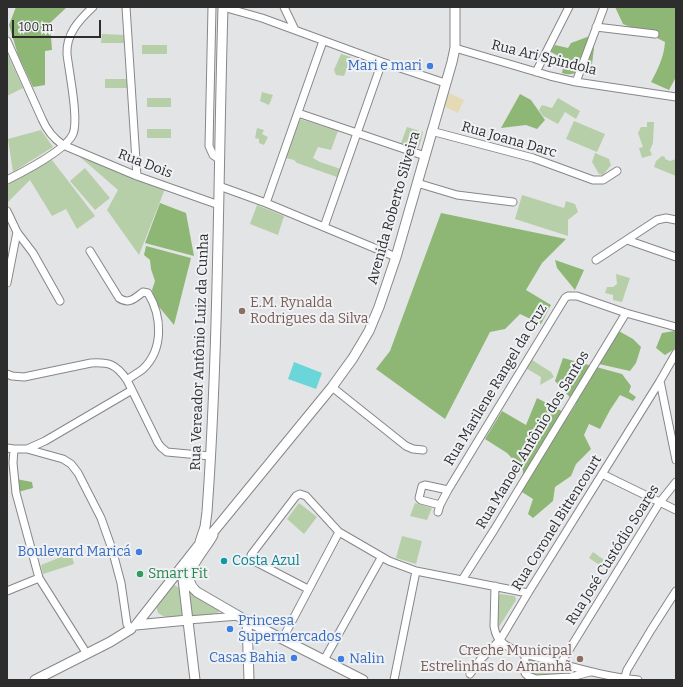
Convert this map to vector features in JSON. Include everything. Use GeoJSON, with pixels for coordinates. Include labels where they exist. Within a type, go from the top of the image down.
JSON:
{"type":"FeatureCollection","features":[{"type":"Feature","properties":{"kind":"main road","name":"Rua Vereador Antônio Luiz da Cunha"},"geometry":{"type":"LineString","coordinates":[[198,546],[206,523],[215,364],[223,7]]}},
{"type":"Feature","properties":{"kind":"main road","name":"Avenida Roberto Silveira"},"geometry":{"type":"LineString","coordinates":[[133,627],[198,546],[214,531],[332,387],[356,354],[369,330],[379,307],[396,257],[455,48],[455,7]]}},
{"type":"Feature","properties":{"kind":"main road","name":"Avenida Roberto Silveira"},"geometry":{"type":"LineString","coordinates":[[214,531],[190,573],[190,583],[198,592],[243,619]]}},
{"type":"Feature","properties":{"kind":"main road"},"geometry":{"type":"LineString","coordinates":[[187,560],[183,573],[183,579],[195,680]]}},
{"type":"Feature","properties":{"kind":"main road"},"geometry":{"type":"LineString","coordinates":[[243,619],[363,680]]}},
{"type":"Feature","properties":{"kind":"main road"},"geometry":{"type":"LineString","coordinates":[[243,619],[249,680]]}},
{"type":"Feature","properties":{"kind":"main road"},"geometry":{"type":"LineString","coordinates":[[35,680],[119,637],[133,627],[188,620]]}},
{"type":"Feature","properties":{"kind":"street"},"geometry":{"type":"LineString","coordinates":[[7,180],[31,168],[52,154],[72,136],[75,124],[67,54],[68,42],[79,20],[93,7]]}},
{"type":"Feature","properties":{"kind":"street"},"geometry":{"type":"LineString","coordinates":[[126,7],[137,176]]}},
{"type":"Feature","properties":{"kind":"street"},"geometry":{"type":"LineString","coordinates":[[212,7],[209,146],[213,155],[219,158]]}},
{"type":"Feature","properties":{"kind":"street"},"geometry":{"type":"LineString","coordinates":[[223,7],[294,30],[445,83]]}},
{"type":"Feature","properties":{"kind":"street"},"geometry":{"type":"LineString","coordinates":[[284,7],[294,30]]}},
{"type":"Feature","properties":{"kind":"street"},"geometry":{"type":"LineString","coordinates":[[536,72],[568,7]]}},
{"type":"Feature","properties":{"kind":"street"},"geometry":{"type":"LineString","coordinates":[[576,82],[604,7]]}},
{"type":"Feature","properties":{"kind":"street"},"geometry":{"type":"LineString","coordinates":[[596,27],[654,34]]}},
{"type":"Feature","properties":{"kind":"street","name":"Rua Dois"},"geometry":{"type":"LineString","coordinates":[[7,41],[47,130],[53,138],[63,145],[137,176],[219,205]]}},
{"type":"Feature","properties":{"kind":"street"},"geometry":{"type":"LineString","coordinates":[[266,203],[323,41]]}},
{"type":"Feature","properties":{"kind":"street","name":"Rua Ari Spindola"},"geometry":{"type":"LineString","coordinates":[[455,48],[576,82],[676,97]]}},
{"type":"Feature","properties":{"kind":"street"},"geometry":{"type":"LineString","coordinates":[[324,227],[382,62]]}},
{"type":"Feature","properties":{"kind":"street"},"geometry":{"type":"LineString","coordinates":[[298,113],[425,156]]}},
{"type":"Feature","properties":{"kind":"street","name":"Rua Joana Darc"},"geometry":{"type":"LineString","coordinates":[[431,131],[533,158],[593,180],[603,180],[617,171]]}},
{"type":"Feature","properties":{"kind":"street"},"geometry":{"type":"LineString","coordinates":[[418,183],[457,195],[513,202]]}},
{"type":"Feature","properties":{"kind":"street"},"geometry":{"type":"LineString","coordinates":[[219,186],[266,203],[396,257]]}},
{"type":"Feature","properties":{"kind":"street"},"geometry":{"type":"LineString","coordinates":[[7,211],[17,232],[33,253],[60,301]]}},
{"type":"Feature","properties":{"kind":"street"},"geometry":{"type":"LineString","coordinates":[[596,260],[657,220],[666,218],[676,220]]}},
{"type":"Feature","properties":{"kind":"street"},"geometry":{"type":"LineString","coordinates":[[7,283],[17,232]]}},
{"type":"Feature","properties":{"kind":"street"},"geometry":{"type":"LineString","coordinates":[[627,240],[676,257]]}},
{"type":"Feature","properties":{"kind":"street"},"geometry":{"type":"LineString","coordinates":[[90,251],[119,298],[125,301],[130,301],[143,292],[148,293],[157,318],[160,335],[154,351],[143,368],[127,380]]}},
{"type":"Feature","properties":{"kind":"street","name":"Rua Marilene Rangel da Cruz"},"geometry":{"type":"LineString","coordinates":[[438,512],[448,490],[519,371],[563,301],[568,296],[577,296],[626,313]]}},
{"type":"Feature","properties":{"kind":"street"},"geometry":{"type":"LineString","coordinates":[[626,313],[676,327]]}},
{"type":"Feature","properties":{"kind":"street","name":"Rua Manoel Antônio dos Santos"},"geometry":{"type":"LineString","coordinates":[[462,580],[626,313]]}},
{"type":"Feature","properties":{"kind":"street","name":"Rua Coronel Bittencourt"},"geometry":{"type":"LineString","coordinates":[[470,674],[480,660],[500,640],[676,353]]}},
{"type":"Feature","properties":{"kind":"street"},"geometry":{"type":"LineString","coordinates":[[7,374],[17,377],[24,377],[102,362],[114,366],[122,372],[127,380],[158,443],[164,450],[170,453],[210,456]]}},
{"type":"Feature","properties":{"kind":"street"},"geometry":{"type":"LineString","coordinates":[[660,381],[676,460]]}},
{"type":"Feature","properties":{"kind":"street"},"geometry":{"type":"LineString","coordinates":[[332,387],[406,446],[413,449],[423,450]]}},
{"type":"Feature","properties":{"kind":"street"},"geometry":{"type":"LineString","coordinates":[[27,449],[45,441],[132,390]]}},
{"type":"Feature","properties":{"kind":"street"},"geometry":{"type":"LineString","coordinates":[[45,441],[49,454]]}},
{"type":"Feature","properties":{"kind":"street"},"geometry":{"type":"LineString","coordinates":[[87,654],[39,578],[16,493],[11,448],[27,449],[64,459],[71,464],[78,473],[101,518],[117,566],[127,622],[133,627]]}},
{"type":"Feature","properties":{"kind":"street"},"geometry":{"type":"LineString","coordinates":[[602,474],[676,510]]}},
{"type":"Feature","properties":{"kind":"street","name":"Rua José Custódio Soares"},"geometry":{"type":"LineString","coordinates":[[561,663],[660,502],[676,482]]}},
{"type":"Feature","properties":{"kind":"street"},"geometry":{"type":"LineString","coordinates":[[440,505],[421,500],[419,498],[422,486],[425,485],[448,490]]}},
{"type":"Feature","properties":{"kind":"street"},"geometry":{"type":"LineString","coordinates":[[308,589],[254,561],[251,557],[251,553],[296,496],[302,494],[306,496],[339,532],[381,558],[416,571],[528,593]]}},
{"type":"Feature","properties":{"kind":"street"},"geometry":{"type":"LineString","coordinates":[[283,638],[339,532]]}},
{"type":"Feature","properties":{"kind":"street"},"geometry":{"type":"LineString","coordinates":[[324,660],[381,558]]}},
{"type":"Feature","properties":{"kind":"street"},"geometry":{"type":"LineString","coordinates":[[394,680],[416,571]]}},
{"type":"Feature","properties":{"kind":"street"},"geometry":{"type":"LineString","coordinates":[[7,591],[39,578]]}},
{"type":"Feature","properties":{"kind":"street"},"geometry":{"type":"LineString","coordinates":[[495,586],[495,632],[500,640],[510,648],[525,654],[590,672],[624,679],[638,680]]}},
{"type":"Feature","properties":{"kind":"street"},"geometry":{"type":"LineString","coordinates":[[624,679],[627,670],[650,630],[676,591]]}},
{"type":"Feature","properties":{"kind":"street"},"geometry":{"type":"LineString","coordinates":[[188,620],[243,619]]}},
{"type":"Feature","properties":{"kind":"street"},"geometry":{"type":"LineString","coordinates":[[525,654],[526,673],[531,678],[571,677],[590,672]]}},
{"type":"Feature","properties":{"kind":"green space"},"geometry":{"type":"Polygon","coordinates":[[[16,7],[67,7],[50,23],[52,50],[45,51],[45,85],[33,87],[18,55],[9,25],[16,7]]]}},
{"type":"Feature","properties":{"kind":"green space"},"geometry":{"type":"Polygon","coordinates":[[[615,7],[676,7],[676,77],[669,90],[651,82],[662,58],[665,42],[623,24],[615,7]]]}},
{"type":"Feature","properties":{"kind":"green space"},"geometry":{"type":"Polygon","coordinates":[[[102,34],[126,35],[126,43],[101,43],[102,34]]]}},
{"type":"Feature","properties":{"kind":"green space"},"geometry":{"type":"Polygon","coordinates":[[[590,36],[594,48],[592,64],[581,71],[570,74],[562,73],[563,68],[560,57],[551,52],[555,45],[568,48],[571,43],[590,36]]]}},
{"type":"Feature","properties":{"kind":"green space"},"geometry":{"type":"Polygon","coordinates":[[[142,45],[167,45],[167,54],[142,54],[142,45]]]}},
{"type":"Feature","properties":{"kind":"green space"},"geometry":{"type":"Polygon","coordinates":[[[7,53],[23,88],[7,96],[7,53]]]}},
{"type":"Feature","properties":{"kind":"green space"},"geometry":{"type":"Polygon","coordinates":[[[341,54],[351,57],[344,76],[336,75],[334,70],[341,54]]]}},
{"type":"Feature","properties":{"kind":"green space"},"geometry":{"type":"Polygon","coordinates":[[[105,79],[129,79],[129,88],[105,88],[105,79]]]}},
{"type":"Feature","properties":{"kind":"green space"},"geometry":{"type":"Polygon","coordinates":[[[262,92],[273,95],[269,105],[260,101],[262,92]]]}},
{"type":"Feature","properties":{"kind":"green space"},"geometry":{"type":"Polygon","coordinates":[[[520,94],[531,100],[545,120],[537,129],[526,125],[501,128],[520,94]]]}},
{"type":"Feature","properties":{"kind":"green space"},"geometry":{"type":"Polygon","coordinates":[[[147,98],[171,98],[171,107],[147,107],[147,98]]]}},
{"type":"Feature","properties":{"kind":"green space"},"geometry":{"type":"Polygon","coordinates":[[[558,98],[580,111],[576,119],[565,112],[558,124],[543,116],[539,110],[542,105],[552,108],[558,98]]]}},
{"type":"Feature","properties":{"kind":"green space"},"geometry":{"type":"Polygon","coordinates":[[[300,119],[338,131],[331,150],[318,147],[313,158],[341,169],[337,177],[286,158],[300,119]]]}},
{"type":"Feature","properties":{"kind":"green space"},"geometry":{"type":"Polygon","coordinates":[[[574,121],[605,134],[597,152],[566,139],[574,121]]]}},
{"type":"Feature","properties":{"kind":"green space"},"geometry":{"type":"Polygon","coordinates":[[[647,122],[654,122],[653,143],[650,150],[652,155],[642,158],[639,148],[643,147],[638,133],[641,127],[647,127],[647,122]]]}},
{"type":"Feature","properties":{"kind":"green space"},"geometry":{"type":"Polygon","coordinates":[[[407,127],[423,132],[419,148],[401,143],[407,127]]]}},
{"type":"Feature","properties":{"kind":"green space"},"geometry":{"type":"Polygon","coordinates":[[[257,128],[264,130],[262,134],[268,137],[264,145],[259,143],[259,139],[255,138],[257,128]]]}},
{"type":"Feature","properties":{"kind":"green space"},"geometry":{"type":"Polygon","coordinates":[[[147,129],[171,129],[171,138],[147,138],[147,129]]]}},
{"type":"Feature","properties":{"kind":"green space"},"geometry":{"type":"Polygon","coordinates":[[[41,130],[53,147],[13,172],[8,139],[41,130]]]}},
{"type":"Feature","properties":{"kind":"green space"},"geometry":{"type":"Polygon","coordinates":[[[595,153],[609,159],[611,165],[603,175],[599,174],[592,162],[595,153]]]}},
{"type":"Feature","properties":{"kind":"green space"},"geometry":{"type":"Polygon","coordinates":[[[79,156],[165,189],[139,255],[107,210],[118,190],[79,156]]]}},
{"type":"Feature","properties":{"kind":"green space"},"geometry":{"type":"Polygon","coordinates":[[[662,156],[670,161],[676,159],[676,176],[654,167],[656,161],[662,156]]]}},
{"type":"Feature","properties":{"kind":"green space"},"geometry":{"type":"Polygon","coordinates":[[[52,160],[95,216],[77,229],[66,209],[52,216],[30,180],[7,203],[7,184],[52,160]]]}},
{"type":"Feature","properties":{"kind":"green space"},"geometry":{"type":"Polygon","coordinates":[[[85,168],[110,198],[95,210],[70,181],[85,168]]]}},
{"type":"Feature","properties":{"kind":"green space"},"geometry":{"type":"Polygon","coordinates":[[[522,195],[564,208],[566,201],[575,204],[578,212],[568,220],[568,236],[515,219],[522,195]]]}},
{"type":"Feature","properties":{"kind":"green space"},"geometry":{"type":"Polygon","coordinates":[[[160,203],[186,213],[194,256],[145,243],[160,203]]]}},
{"type":"Feature","properties":{"kind":"green space"},"geometry":{"type":"Polygon","coordinates":[[[257,205],[284,216],[278,235],[250,224],[257,205]]]}},
{"type":"Feature","properties":{"kind":"green space"},"geometry":{"type":"Polygon","coordinates":[[[441,213],[566,239],[542,263],[526,290],[551,305],[541,324],[520,314],[505,329],[490,332],[445,419],[376,369],[390,351],[441,213]]]}},
{"type":"Feature","properties":{"kind":"green space"},"geometry":{"type":"Polygon","coordinates":[[[146,246],[191,258],[174,325],[155,302],[152,290],[155,281],[150,260],[144,255],[146,246]]]}},
{"type":"Feature","properties":{"kind":"green space"},"geometry":{"type":"Polygon","coordinates":[[[555,260],[584,270],[575,290],[557,268],[555,260]]]}},
{"type":"Feature","properties":{"kind":"green space"},"geometry":{"type":"Polygon","coordinates":[[[616,274],[630,278],[622,302],[613,300],[613,295],[605,293],[607,287],[613,287],[617,284],[616,274]]]}},
{"type":"Feature","properties":{"kind":"green space"},"geometry":{"type":"Polygon","coordinates":[[[617,330],[633,339],[641,347],[636,363],[630,371],[599,364],[617,330]]]}},
{"type":"Feature","properties":{"kind":"green space"},"geometry":{"type":"Polygon","coordinates":[[[676,332],[676,348],[665,355],[656,348],[662,333],[676,332]]]}},
{"type":"Feature","properties":{"kind":"green space"},"geometry":{"type":"Polygon","coordinates":[[[529,358],[551,372],[554,377],[540,385],[541,377],[524,367],[529,358]]]}},
{"type":"Feature","properties":{"kind":"green space"},"geometry":{"type":"Polygon","coordinates":[[[563,358],[622,374],[631,386],[629,392],[636,397],[633,401],[620,395],[600,429],[589,424],[584,435],[591,449],[576,464],[571,476],[555,487],[553,501],[533,518],[528,514],[533,499],[522,492],[523,470],[507,453],[485,439],[502,411],[526,425],[537,398],[569,415],[576,404],[555,381],[563,358]]]}},
{"type":"Feature","properties":{"kind":"green space"},"geometry":{"type":"Polygon","coordinates":[[[16,479],[32,482],[33,488],[18,492],[16,479]]]}},
{"type":"Feature","properties":{"kind":"green space"},"geometry":{"type":"Polygon","coordinates":[[[299,503],[317,517],[304,534],[287,519],[299,503]]]}},
{"type":"Feature","properties":{"kind":"green space"},"geometry":{"type":"Polygon","coordinates":[[[415,503],[432,508],[427,520],[410,516],[415,503]]]}},
{"type":"Feature","properties":{"kind":"green space"},"geometry":{"type":"Polygon","coordinates":[[[402,536],[422,541],[416,564],[396,558],[402,536]]]}},
{"type":"Feature","properties":{"kind":"green space"},"geometry":{"type":"Polygon","coordinates":[[[593,552],[607,562],[604,568],[589,558],[593,552]]]}},
{"type":"Feature","properties":{"kind":"green space"},"geometry":{"type":"Polygon","coordinates":[[[71,553],[74,564],[43,574],[41,565],[71,553]]]}},
{"type":"Feature","properties":{"kind":"green space"},"geometry":{"type":"Polygon","coordinates":[[[174,585],[216,606],[219,609],[219,612],[209,615],[185,617],[167,617],[158,613],[156,606],[171,586],[174,585]]]}},
{"type":"Feature","properties":{"kind":"green space"},"geometry":{"type":"Polygon","coordinates":[[[500,594],[515,596],[516,600],[497,630],[497,599],[500,594]]]}},
{"type":"Feature","properties":{"kind":"green space"},"geometry":{"type":"Polygon","coordinates":[[[533,659],[551,665],[570,675],[536,676],[530,674],[530,660],[533,659]]]}},
{"type":"Feature","properties":{"kind":"sand"},"geometry":{"type":"Polygon","coordinates":[[[449,93],[464,100],[458,113],[443,106],[449,93]]]}},
{"type":"Feature","properties":{"kind":"water"},"geometry":{"type":"Polygon","coordinates":[[[294,362],[322,373],[316,389],[288,379],[294,362]]]}},
{"type":"Feature","properties":{"kind":"place","name":"Mari e mari"},"geometry":{"type":"Point","coordinates":[430,66]}},
{"type":"Feature","properties":{"kind":"place","name":"E.M. Rynalda Rodrigues da Silva"},"geometry":{"type":"Point","coordinates":[242,311]}},
{"type":"Feature","properties":{"kind":"place","name":"Boulevard Maricá"},"geometry":{"type":"Point","coordinates":[139,552]}},
{"type":"Feature","properties":{"kind":"place","name":"Costa Azul"},"geometry":{"type":"Point","coordinates":[224,561]}},
{"type":"Feature","properties":{"kind":"place","name":"Smart Fit"},"geometry":{"type":"Point","coordinates":[140,574]}},
{"type":"Feature","properties":{"kind":"place","name":"Princesa Supermercados"},"geometry":{"type":"Point","coordinates":[230,629]}},
{"type":"Feature","properties":{"kind":"place","name":"Casas Bahia"},"geometry":{"type":"Point","coordinates":[294,658]}},
{"type":"Feature","properties":{"kind":"place","name":"Nalin"},"geometry":{"type":"Point","coordinates":[341,659]}},
{"type":"Feature","properties":{"kind":"place","name":"Creche Municipal Estrelinhas do Amanhã"},"geometry":{"type":"Point","coordinates":[580,659]}}]}
